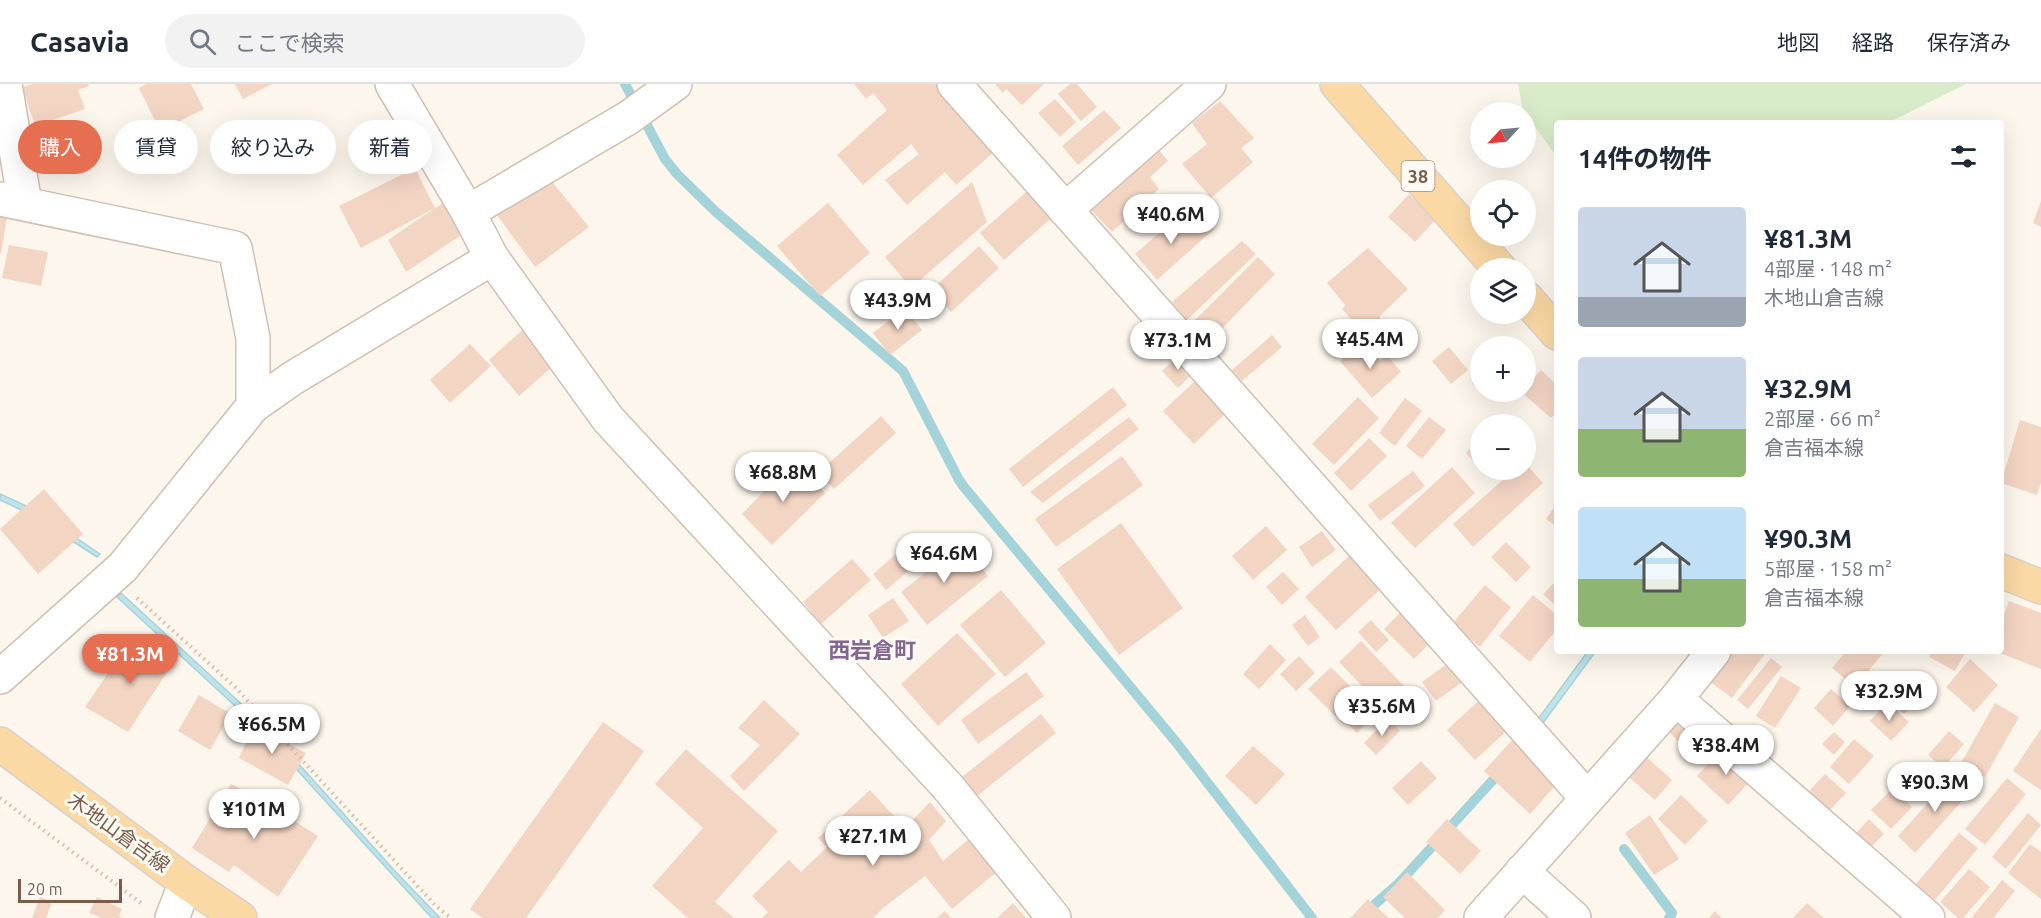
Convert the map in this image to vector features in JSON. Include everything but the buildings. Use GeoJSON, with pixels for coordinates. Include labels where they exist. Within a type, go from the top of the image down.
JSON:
{"type":"FeatureCollection","features":[{"type":"Feature","properties":{"kind":"main road","name":"38"},"geometry":{"type":"LineString","coordinates":[[1337,84],[1490,258]]}},
{"type":"Feature","properties":{"kind":"main road"},"geometry":{"type":"LineString","coordinates":[[1536,309],[1554,330]]}},
{"type":"Feature","properties":{"kind":"main road"},"geometry":{"type":"LineString","coordinates":[[2004,572],[2041,587]]}},
{"type":"Feature","properties":{"kind":"main road","name":"木地山倉吉線"},"geometry":{"type":"LineString","coordinates":[[0,744],[186,882],[240,918]]}},
{"type":"Feature","properties":{"kind":"street"},"geometry":{"type":"LineString","coordinates":[[5,84],[13,202],[235,248],[252,338],[253,406]]}},
{"type":"Feature","properties":{"kind":"street"},"geometry":{"type":"LineString","coordinates":[[392,84],[468,212],[492,258],[608,419],[948,787],[1054,918]]}},
{"type":"Feature","properties":{"kind":"street"},"geometry":{"type":"LineString","coordinates":[[468,212],[628,118],[675,84]]}},
{"type":"Feature","properties":{"kind":"street"},"geometry":{"type":"LineString","coordinates":[[954,84],[1587,798]]}},
{"type":"Feature","properties":{"kind":"street"},"geometry":{"type":"LineString","coordinates":[[1065,210],[1209,84]]}},
{"type":"Feature","properties":{"kind":"street"},"geometry":{"type":"LineString","coordinates":[[0,677],[123,567],[253,406],[293,378],[492,258]]}},
{"type":"Feature","properties":{"kind":"street"},"geometry":{"type":"LineString","coordinates":[[1481,918],[1676,699],[1712,654]]}},
{"type":"Feature","properties":{"kind":"street"},"geometry":{"type":"LineString","coordinates":[[1676,699],[1928,918]]}},
{"type":"Feature","properties":{"kind":"street"},"geometry":{"type":"LineString","coordinates":[[1522,871],[1574,918]]}},
{"type":"Feature","properties":{"kind":"street"},"geometry":{"type":"LineString","coordinates":[[160,913],[186,882]]}},
{"type":"Feature","properties":{"kind":"path"},"geometry":{"type":"LineString","coordinates":[[132,594],[235,687],[435,905],[452,918]]}},
{"type":"Feature","properties":{"kind":"path"},"geometry":{"type":"LineString","coordinates":[[0,798],[160,913]]}},
{"type":"Feature","properties":{"kind":"green space"},"geometry":{"type":"Polygon","coordinates":[[[1518,84],[1966,84],[1894,120],[1554,120],[1554,153],[1536,129],[1536,102],[1521,102],[1518,84]]]}},
{"type":"Feature","properties":{"kind":"water"},"geometry":{"type":"Polygon","coordinates":[[[0,494],[35,510],[100,554],[97,557],[32,515],[0,500],[0,494]]]}},
{"type":"Feature","properties":{"kind":"water"},"geometry":{"type":"Polygon","coordinates":[[[121,593],[263,724],[440,918],[433,918],[429,915],[258,727],[117,597],[121,593]]]}},
{"type":"Feature","properties":{"kind":"water"},"geometry":{"type":"Polygon","coordinates":[[[1586,654],[1594,654],[1543,723],[1538,719],[1586,654]]]}},
{"type":"Feature","properties":{"kind":"waterway"},"geometry":{"type":"LineString","coordinates":[[625,84],[665,159],[677,174],[716,212],[903,371],[964,487],[1176,742],[1312,918]]}},
{"type":"Feature","properties":{"kind":"waterway"},"geometry":{"type":"LineString","coordinates":[[1359,918],[1398,884],[1503,769]]}},
{"type":"Feature","properties":{"kind":"waterway"},"geometry":{"type":"LineString","coordinates":[[1624,849],[1672,913],[1669,918]]}},
{"type":"Feature","properties":{"kind":"district","name":"西岩倉町"},"geometry":{"type":"Point","coordinates":[872,649]}}]}
